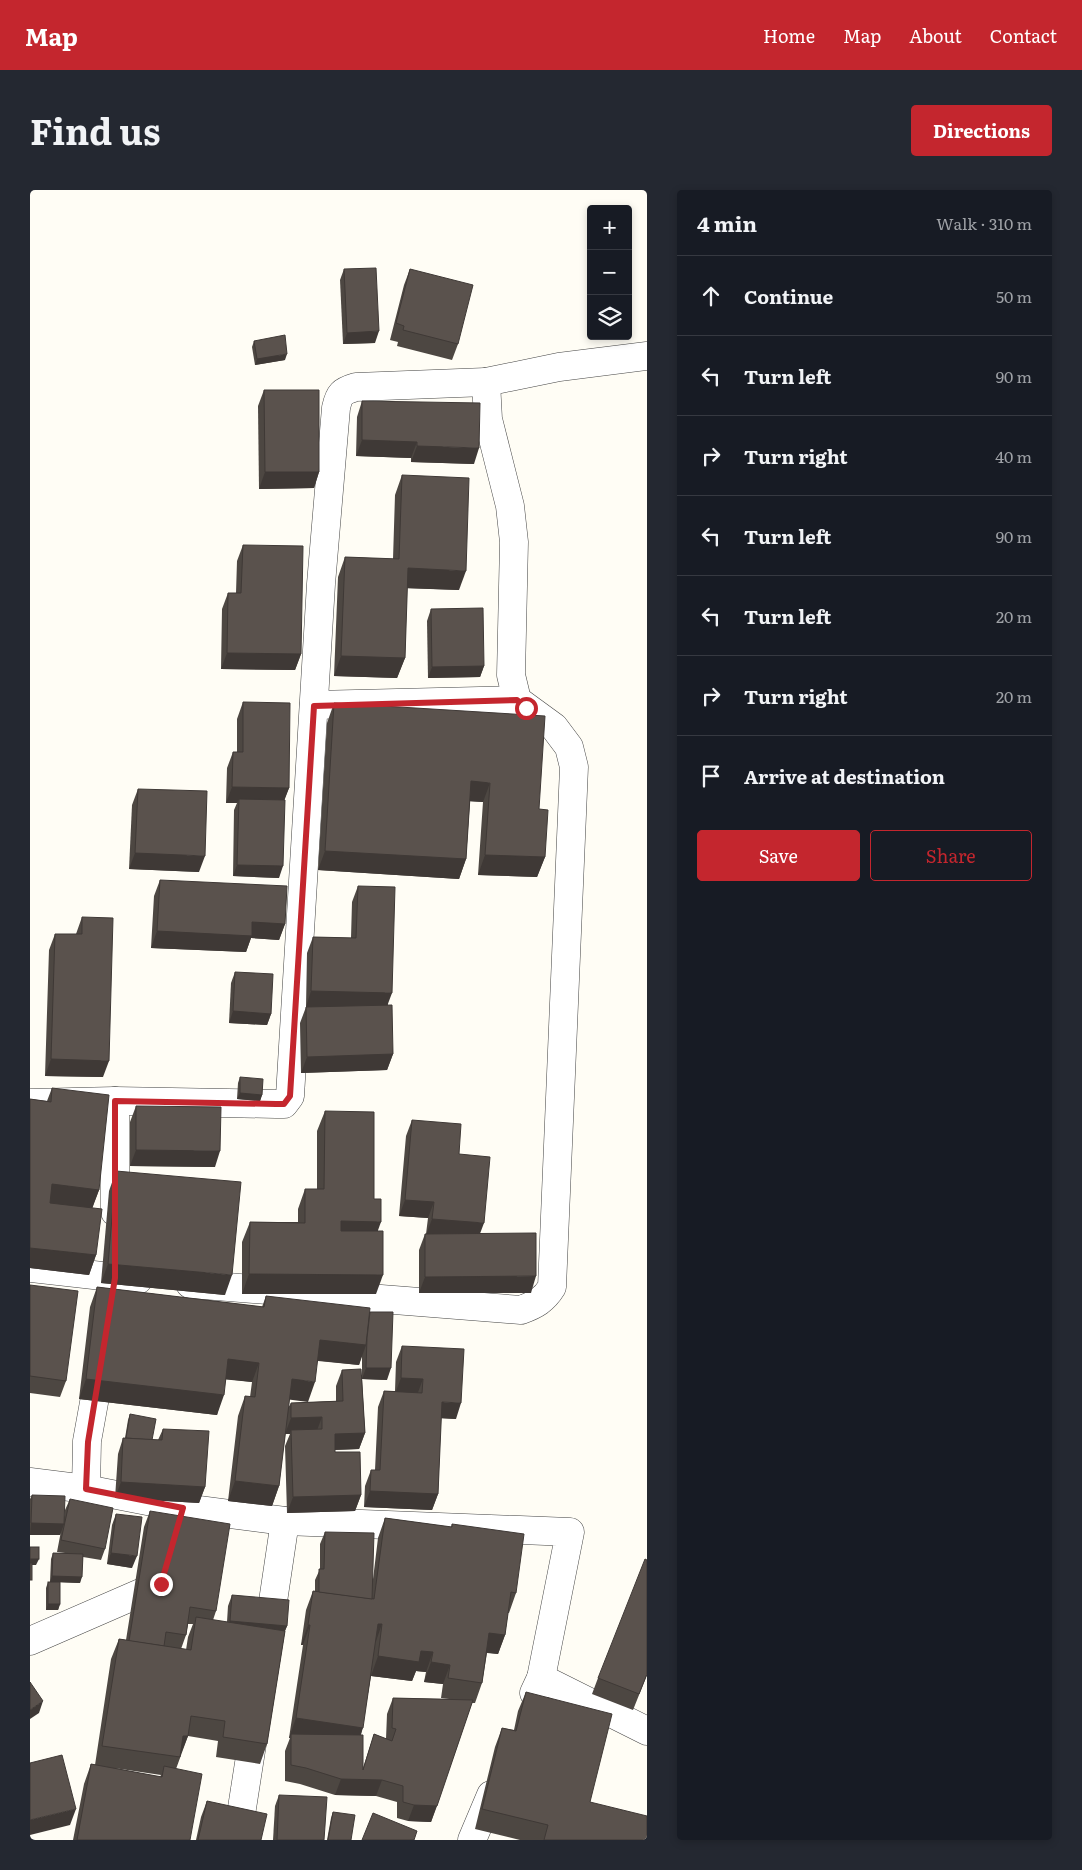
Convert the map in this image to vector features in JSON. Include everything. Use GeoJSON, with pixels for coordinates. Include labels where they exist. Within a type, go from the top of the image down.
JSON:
{"type":"FeatureCollection","features":[{"type":"Feature","properties":{"kind":"street"},"geometry":{"type":"LineString","coordinates":[[30,1103],[115,1101],[284,1104],[290,1096],[322,574],[336,408],[339,396],[344,390],[356,387],[486,382],[559,367],[647,356]]}},
{"type":"Feature","properties":{"kind":"street"},"geometry":{"type":"LineString","coordinates":[[486,382],[488,419],[510,506],[514,542],[511,675],[517,700]]}},
{"type":"Feature","properties":{"kind":"street"},"geometry":{"type":"LineString","coordinates":[[30,1268],[113,1288],[521,1310],[537,1304],[547,1295],[552,1287],[574,767],[569,747],[554,727],[517,700],[314,706]]}},
{"type":"Feature","properties":{"kind":"street"},"geometry":{"type":"LineString","coordinates":[[113,1288],[115,1244],[115,1101]]}},
{"type":"Feature","properties":{"kind":"street"},"geometry":{"type":"LineString","coordinates":[[86,1489],[88,1442],[105,1336]]}},
{"type":"Feature","properties":{"kind":"street"},"geometry":{"type":"LineString","coordinates":[[30,1482],[86,1489],[183,1508],[285,1521],[570,1532],[541,1678],[526,1713]]}},
{"type":"Feature","properties":{"kind":"street"},"geometry":{"type":"LineString","coordinates":[[153,1613],[183,1508]]}},
{"type":"Feature","properties":{"kind":"street"},"geometry":{"type":"LineString","coordinates":[[265,1656],[285,1521]]}},
{"type":"Feature","properties":{"kind":"street"},"geometry":{"type":"LineString","coordinates":[[30,1640],[161,1584]]}},
{"type":"Feature","properties":{"kind":"street"},"geometry":{"type":"LineString","coordinates":[[541,1678],[647,1731]]}},
{"type":"Feature","properties":{"kind":"street"},"geometry":{"type":"LineString","coordinates":[[237,1840],[258,1704]]}},
{"type":"Feature","properties":{"kind":"street"},"geometry":{"type":"LineString","coordinates":[[474,1839],[500,1776]]}},
{"type":"Feature","properties":{"kind":"building"},"geometry":{"type":"Polygon","coordinates":[[[376,268],[379,331],[347,333],[344,269],[376,268]]]}},
{"type":"Feature","properties":{"kind":"building"},"geometry":{"type":"Polygon","coordinates":[[[410,269],[473,285],[458,344],[403,330],[404,326],[396,323],[410,269]]]}},
{"type":"Feature","properties":{"kind":"building"},"geometry":{"type":"Polygon","coordinates":[[[285,335],[287,354],[257,359],[254,341],[285,335]]]}},
{"type":"Feature","properties":{"kind":"building"},"geometry":{"type":"Polygon","coordinates":[[[264,390],[319,390],[319,472],[265,472],[264,390]]]}},
{"type":"Feature","properties":{"kind":"building"},"geometry":{"type":"Polygon","coordinates":[[[362,401],[480,403],[479,448],[417,446],[417,442],[362,440],[362,401]]]}},
{"type":"Feature","properties":{"kind":"building"},"geometry":{"type":"Polygon","coordinates":[[[402,475],[469,478],[466,571],[408,568],[405,658],[341,656],[345,557],[399,559],[402,475]]]}},
{"type":"Feature","properties":{"kind":"building"},"geometry":{"type":"Polygon","coordinates":[[[243,545],[303,546],[301,654],[227,653],[228,593],[241,593],[243,545]]]}},
{"type":"Feature","properties":{"kind":"building"},"geometry":{"type":"Polygon","coordinates":[[[483,608],[484,666],[432,667],[431,609],[483,608]]]}},
{"type":"Feature","properties":{"kind":"building"},"geometry":{"type":"Polygon","coordinates":[[[243,702],[290,703],[289,788],[232,787],[233,752],[243,752],[243,702]]]}},
{"type":"Feature","properties":{"kind":"building"},"geometry":{"type":"Polygon","coordinates":[[[334,703],[545,716],[539,809],[548,810],[545,857],[485,855],[490,783],[471,781],[466,859],[325,851],[334,703]]]}},
{"type":"Feature","properties":{"kind":"building"},"geometry":{"type":"Polygon","coordinates":[[[138,789],[207,791],[205,856],[135,853],[138,789]]]}},
{"type":"Feature","properties":{"kind":"building"},"geometry":{"type":"Polygon","coordinates":[[[239,799],[285,800],[283,866],[237,865],[239,799]]]}},
{"type":"Feature","properties":{"kind":"building"},"geometry":{"type":"Polygon","coordinates":[[[160,880],[287,886],[285,924],[252,922],[252,936],[157,931],[160,880]]]}},
{"type":"Feature","properties":{"kind":"building"},"geometry":{"type":"Polygon","coordinates":[[[358,886],[395,887],[392,993],[311,991],[313,937],[356,938],[358,886]]]}},
{"type":"Feature","properties":{"kind":"building"},"geometry":{"type":"Polygon","coordinates":[[[82,917],[113,918],[109,1061],[51,1059],[55,934],[82,934],[82,917]]]}},
{"type":"Feature","properties":{"kind":"building"},"geometry":{"type":"Polygon","coordinates":[[[235,972],[273,974],[271,1014],[233,1011],[235,972]]]}},
{"type":"Feature","properties":{"kind":"building"},"geometry":{"type":"Polygon","coordinates":[[[392,1005],[393,1054],[307,1057],[306,1007],[392,1005]]]}},
{"type":"Feature","properties":{"kind":"building"},"geometry":{"type":"Polygon","coordinates":[[[240,1077],[263,1079],[262,1095],[240,1093],[240,1077]]]}},
{"type":"Feature","properties":{"kind":"building"},"geometry":{"type":"Polygon","coordinates":[[[52,1088],[109,1095],[99,1190],[52,1184],[50,1203],[102,1209],[96,1255],[30,1248],[30,1099],[51,1102],[52,1088]]]}},
{"type":"Feature","properties":{"kind":"building"},"geometry":{"type":"Polygon","coordinates":[[[136,1106],[221,1107],[220,1151],[136,1150],[136,1106]]]}},
{"type":"Feature","properties":{"kind":"building"},"geometry":{"type":"Polygon","coordinates":[[[325,1111],[374,1112],[374,1199],[381,1199],[381,1222],[341,1221],[341,1231],[383,1231],[383,1275],[249,1274],[250,1222],[305,1223],[305,1189],[324,1189],[325,1111]]]}},
{"type":"Feature","properties":{"kind":"building"},"geometry":{"type":"Polygon","coordinates":[[[412,1120],[461,1124],[459,1154],[490,1157],[484,1223],[432,1219],[434,1202],[405,1200],[412,1120]]]}},
{"type":"Feature","properties":{"kind":"building"},"geometry":{"type":"Polygon","coordinates":[[[116,1171],[241,1182],[232,1275],[108,1264],[116,1171]]]}},
{"type":"Feature","properties":{"kind":"building"},"geometry":{"type":"Polygon","coordinates":[[[536,1233],[536,1276],[425,1277],[425,1234],[536,1233]]]}},
{"type":"Feature","properties":{"kind":"building"},"geometry":{"type":"Polygon","coordinates":[[[30,1285],[78,1291],[66,1381],[30,1376],[30,1285]]]}},
{"type":"Feature","properties":{"kind":"building"},"geometry":{"type":"Polygon","coordinates":[[[97,1287],[264,1307],[266,1296],[370,1308],[366,1345],[320,1340],[315,1382],[292,1379],[279,1486],[235,1481],[245,1396],[255,1397],[259,1363],[228,1359],[224,1395],[86,1379],[97,1287]]]}},
{"type":"Feature","properties":{"kind":"building"},"geometry":{"type":"Polygon","coordinates":[[[370,1312],[393,1312],[391,1368],[366,1368],[370,1312]]]}},
{"type":"Feature","properties":{"kind":"building"},"geometry":{"type":"Polygon","coordinates":[[[402,1346],[464,1349],[461,1403],[442,1402],[438,1494],[370,1491],[371,1470],[380,1470],[384,1391],[422,1393],[423,1379],[401,1378],[402,1346]]]}},
{"type":"Feature","properties":{"kind":"building"},"geometry":{"type":"Polygon","coordinates":[[[361,1369],[365,1433],[335,1434],[335,1452],[360,1452],[361,1495],[293,1497],[291,1430],[322,1429],[322,1417],[291,1418],[291,1403],[343,1401],[342,1370],[361,1369]]]}},
{"type":"Feature","properties":{"kind":"building"},"geometry":{"type":"Polygon","coordinates":[[[130,1414],[156,1419],[152,1440],[126,1438],[130,1414]]]}},
{"type":"Feature","properties":{"kind":"building"},"geometry":{"type":"Polygon","coordinates":[[[163,1429],[209,1431],[205,1487],[121,1482],[123,1438],[162,1440],[163,1429]]]}},
{"type":"Feature","properties":{"kind":"building"},"geometry":{"type":"Polygon","coordinates":[[[32,1495],[65,1496],[64,1524],[31,1523],[32,1495]]]}},
{"type":"Feature","properties":{"kind":"building"},"geometry":{"type":"Polygon","coordinates":[[[70,1499],[113,1508],[105,1549],[61,1540],[70,1499]]]}},
{"type":"Feature","properties":{"kind":"building"},"geometry":{"type":"Polygon","coordinates":[[[150,1511],[230,1524],[216,1611],[190,1607],[186,1635],[166,1632],[164,1646],[129,1641],[150,1511]]]}},
{"type":"Feature","properties":{"kind":"building"},"geometry":{"type":"Polygon","coordinates":[[[116,1514],[142,1517],[137,1556],[111,1553],[116,1514]]]}},
{"type":"Feature","properties":{"kind":"building"},"geometry":{"type":"Polygon","coordinates":[[[385,1518],[452,1527],[452,1524],[524,1534],[516,1593],[511,1592],[505,1635],[489,1633],[482,1683],[448,1678],[450,1665],[431,1662],[433,1652],[421,1651],[419,1662],[378,1656],[382,1624],[378,1624],[363,1728],[296,1718],[310,1625],[308,1625],[313,1591],[374,1599],[385,1518]]]}},
{"type":"Feature","properties":{"kind":"building"},"geometry":{"type":"Polygon","coordinates":[[[325,1532],[374,1533],[372,1599],[319,1592],[319,1569],[324,1569],[325,1532]]]}},
{"type":"Feature","properties":{"kind":"building"},"geometry":{"type":"Polygon","coordinates":[[[30,1547],[39,1547],[39,1559],[30,1559],[30,1547]]]}},
{"type":"Feature","properties":{"kind":"building"},"geometry":{"type":"Polygon","coordinates":[[[53,1553],[83,1554],[82,1577],[52,1576],[53,1553]]]}},
{"type":"Feature","properties":{"kind":"building"},"geometry":{"type":"Polygon","coordinates":[[[645,1559],[647,1560],[647,1674],[639,1694],[598,1678],[645,1559]]]}},
{"type":"Feature","properties":{"kind":"building"},"geometry":{"type":"Polygon","coordinates":[[[30,1563],[32,1563],[32,1580],[30,1580],[30,1563]]]}},
{"type":"Feature","properties":{"kind":"building"},"geometry":{"type":"Polygon","coordinates":[[[48,1582],[60,1582],[60,1604],[48,1604],[48,1582]]]}},
{"type":"Feature","properties":{"kind":"building"},"geometry":{"type":"Polygon","coordinates":[[[232,1595],[289,1600],[287,1626],[230,1621],[232,1595]]]}},
{"type":"Feature","properties":{"kind":"building"},"geometry":{"type":"Polygon","coordinates":[[[196,1617],[285,1631],[267,1744],[223,1737],[225,1721],[191,1716],[188,1736],[183,1736],[180,1757],[102,1746],[119,1639],[191,1650],[196,1617]]]}},
{"type":"Feature","properties":{"kind":"building"},"geometry":{"type":"Polygon","coordinates":[[[30,1682],[43,1701],[30,1710],[30,1682]]]}},
{"type":"Feature","properties":{"kind":"building"},"geometry":{"type":"Polygon","coordinates":[[[526,1692],[612,1714],[590,1802],[647,1816],[647,1840],[544,1840],[548,1825],[482,1809],[502,1728],[516,1731],[526,1692]]]}},
{"type":"Feature","properties":{"kind":"building"},"geometry":{"type":"Polygon","coordinates":[[[393,1698],[473,1700],[437,1806],[414,1805],[403,1802],[403,1786],[382,1780],[341,1779],[291,1765],[291,1734],[363,1735],[363,1770],[374,1734],[392,1741],[396,1729],[392,1728],[393,1698]]]}},
{"type":"Feature","properties":{"kind":"building"},"geometry":{"type":"Polygon","coordinates":[[[62,1755],[76,1809],[30,1820],[30,1763],[62,1755]]]}},
{"type":"Feature","properties":{"kind":"building"},"geometry":{"type":"Polygon","coordinates":[[[91,1764],[162,1777],[164,1766],[202,1774],[190,1840],[77,1840],[91,1764]]]}},
{"type":"Feature","properties":{"kind":"building"},"geometry":{"type":"Polygon","coordinates":[[[279,1795],[327,1797],[324,1840],[277,1840],[279,1795]]]}},
{"type":"Feature","properties":{"kind":"building"},"geometry":{"type":"Polygon","coordinates":[[[207,1801],[267,1814],[261,1840],[198,1840],[207,1801]]]}},
{"type":"Feature","properties":{"kind":"building"},"geometry":{"type":"Polygon","coordinates":[[[333,1812],[355,1815],[351,1840],[328,1840],[333,1812]]]}},
{"type":"Feature","properties":{"kind":"building"},"geometry":{"type":"Polygon","coordinates":[[[373,1813],[417,1831],[414,1840],[362,1840],[373,1813]]]}},
{"type":"Feature","properties":{"kind":"route"},"geometry":{"type":"LineString","coordinates":[[161,1584],[183,1508],[86,1489],[88,1442],[115,1278],[115,1101],[284,1104],[290,1096],[314,706],[517,700],[526,708]]}}]}
